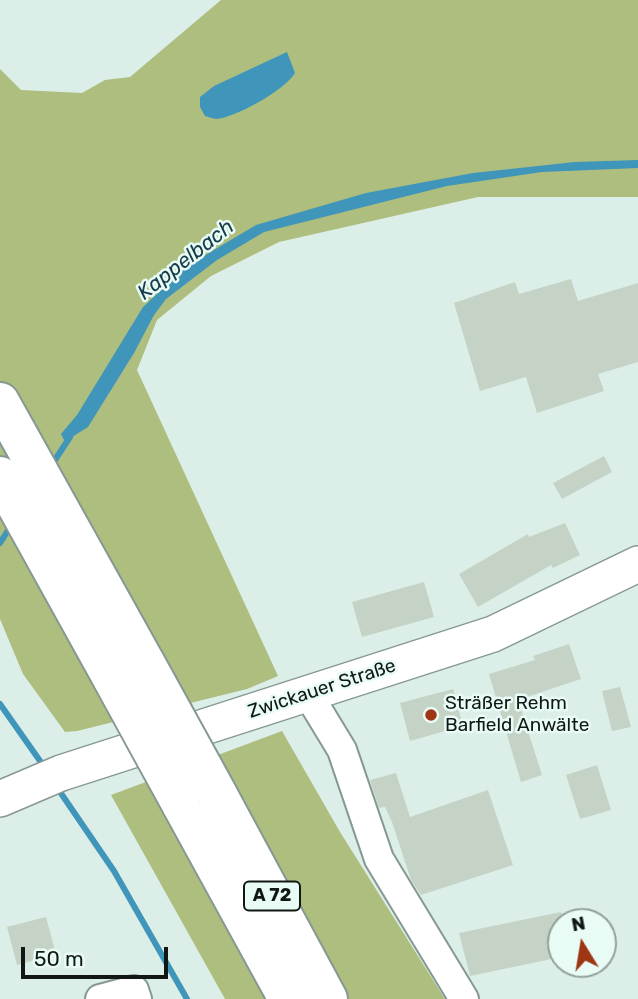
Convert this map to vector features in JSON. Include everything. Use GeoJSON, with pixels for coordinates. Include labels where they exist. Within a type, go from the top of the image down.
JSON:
{"type":"FeatureCollection","features":[{"type":"Feature","properties":{"kind":"highway","name":"A 72"},"geometry":{"type":"LineString","coordinates":[[0,402],[69,526],[129,672],[199,799],[328,999]]}},
{"type":"Feature","properties":{"kind":"highway","name":"A 72"},"geometry":{"type":"LineString","coordinates":[[0,476],[46,561],[129,672]]}},
{"type":"Feature","properties":{"kind":"highway","name":"A 72"},"geometry":{"type":"LineString","coordinates":[[199,799],[288,999]]}},
{"type":"Feature","properties":{"kind":"main road","name":"Zwickauer Straße"},"geometry":{"type":"LineString","coordinates":[[0,799],[46,778],[493,634],[638,564]]}},
{"type":"Feature","properties":{"kind":"lane"},"geometry":{"type":"LineString","coordinates":[[308,694],[342,750],[379,859],[464,999]]}},
{"type":"Feature","properties":{"kind":"lane"},"geometry":{"type":"LineString","coordinates":[[100,999],[134,990],[137,999]]}},
{"type":"Feature","properties":{"kind":"green space"},"geometry":{"type":"Polygon","coordinates":[[[221,0],[638,0],[638,197],[478,197],[279,242],[211,276],[157,320],[137,370],[278,676],[247,689],[65,732],[23,674],[0,619],[0,69],[21,90],[82,93],[105,80],[130,77],[221,0]]]}},
{"type":"Feature","properties":{"kind":"green space"},"geometry":{"type":"Polygon","coordinates":[[[282,731],[340,832],[445,999],[225,999],[111,795],[282,731]]]}},
{"type":"Feature","properties":{"kind":"water"},"geometry":{"type":"Polygon","coordinates":[[[287,52],[295,73],[290,80],[259,102],[235,114],[216,119],[205,116],[200,107],[200,97],[214,86],[287,52]]]}},
{"type":"Feature","properties":{"kind":"water"},"geometry":{"type":"Polygon","coordinates":[[[638,160],[638,168],[542,172],[447,186],[264,232],[217,260],[166,299],[88,427],[66,444],[61,434],[77,415],[143,307],[187,266],[256,225],[366,193],[473,173],[575,162],[638,160]]]}},
{"type":"Feature","properties":{"kind":"building"},"geometry":{"type":"Polygon","coordinates":[[[571,279],[578,301],[638,283],[638,362],[598,374],[604,391],[537,413],[526,377],[480,391],[454,303],[515,282],[519,294],[571,279]]]}},
{"type":"Feature","properties":{"kind":"building"},"geometry":{"type":"Polygon","coordinates":[[[604,456],[612,472],[562,499],[553,483],[604,456]]]}},
{"type":"Feature","properties":{"kind":"building"},"geometry":{"type":"Polygon","coordinates":[[[565,523],[580,555],[553,568],[551,565],[478,607],[459,574],[528,534],[529,537],[565,523]]]}},
{"type":"Feature","properties":{"kind":"building"},"geometry":{"type":"Polygon","coordinates":[[[424,582],[434,617],[362,637],[352,602],[424,582]]]}},
{"type":"Feature","properties":{"kind":"building"},"geometry":{"type":"Polygon","coordinates":[[[569,644],[581,679],[518,700],[542,775],[521,782],[489,674],[535,660],[533,656],[569,644]]]}},
{"type":"Feature","properties":{"kind":"building"},"geometry":{"type":"Polygon","coordinates":[[[620,687],[631,727],[612,731],[602,691],[620,687]]]}},
{"type":"Feature","properties":{"kind":"building","name":"Sträßer Rehm Barfield Anwälte"},"geometry":{"type":"Polygon","coordinates":[[[453,689],[463,726],[410,741],[400,703],[453,689]]]}},
{"type":"Feature","properties":{"kind":"building"},"geometry":{"type":"Polygon","coordinates":[[[597,765],[611,810],[580,819],[566,775],[597,765]]]}},
{"type":"Feature","properties":{"kind":"building"},"geometry":{"type":"Polygon","coordinates":[[[396,773],[410,817],[488,790],[513,865],[421,895],[411,880],[385,807],[379,808],[370,780],[396,773]]]}},
{"type":"Feature","properties":{"kind":"building"},"geometry":{"type":"Polygon","coordinates":[[[547,915],[547,960],[470,976],[459,933],[547,915]]]}},
{"type":"Feature","properties":{"kind":"building"},"geometry":{"type":"Polygon","coordinates":[[[46,917],[56,954],[17,965],[7,927],[46,917]]]}},
{"type":"Feature","properties":{"kind":"waterway","name":"Kappelbach"},"geometry":{"type":"LineString","coordinates":[[51,466],[70,437]]}},
{"type":"Feature","properties":{"kind":"waterway","name":"Kappelbach"},"geometry":{"type":"LineString","coordinates":[[0,543],[12,524]]}},
{"type":"Feature","properties":{"kind":"waterway"},"geometry":{"type":"LineString","coordinates":[[0,704],[45,768]]}},
{"type":"Feature","properties":{"kind":"waterway"},"geometry":{"type":"LineString","coordinates":[[56,786],[114,871],[187,999]]}},
{"type":"Feature","properties":{"kind":"place","name":"Sträßer Rehm Barfield Anwälte"},"geometry":{"type":"Point","coordinates":[431,715]}}]}
